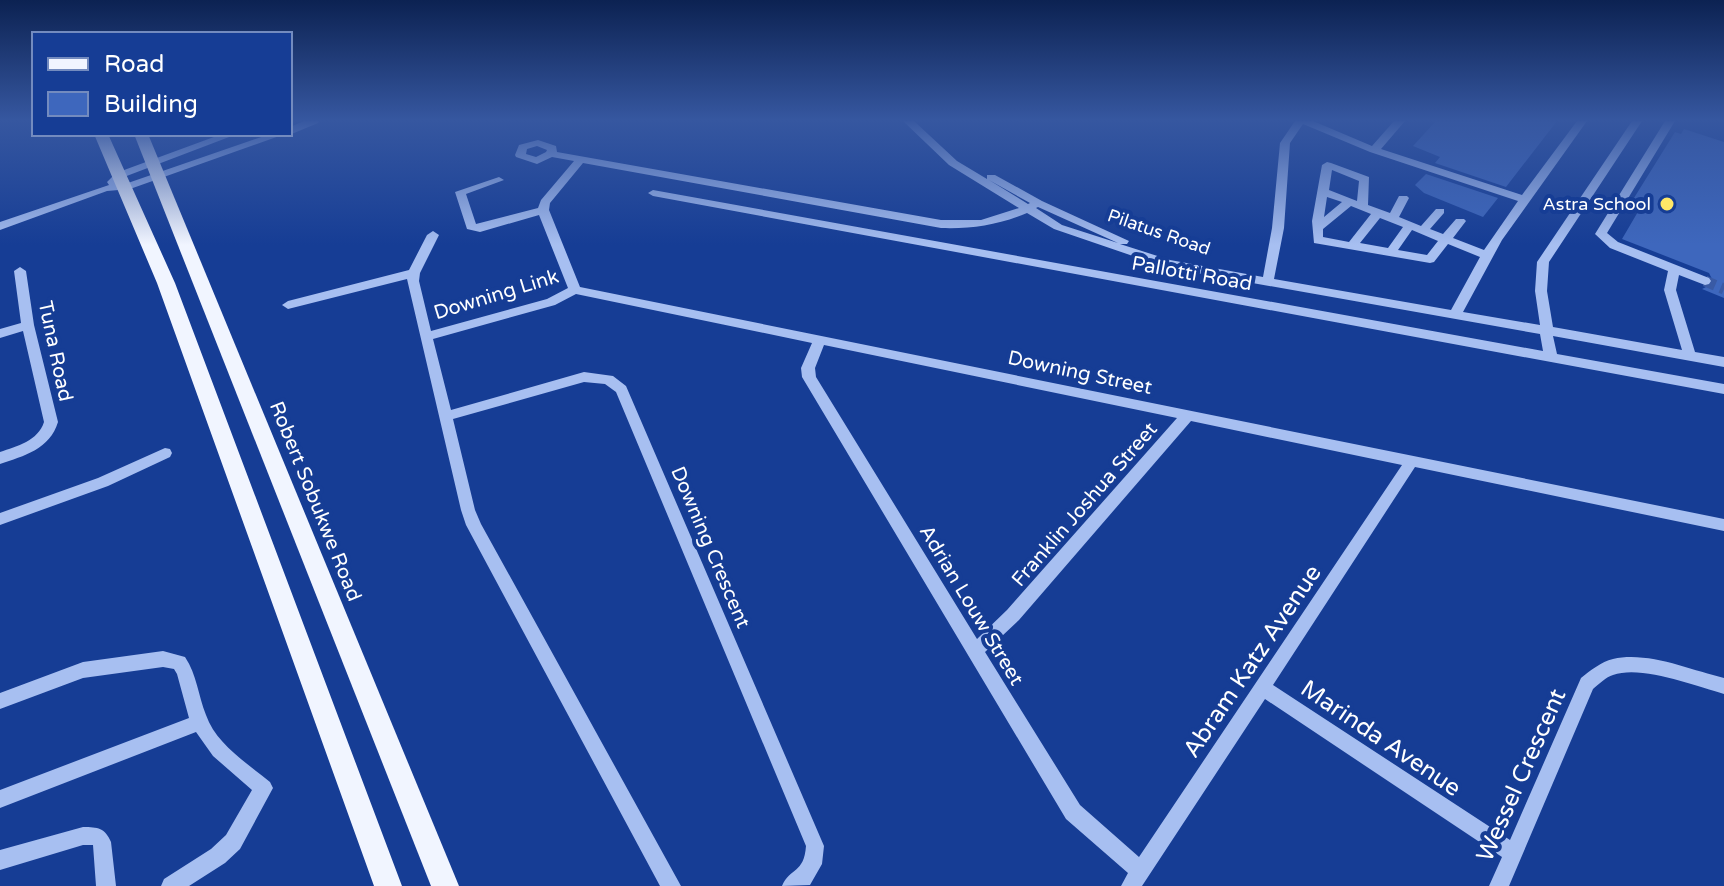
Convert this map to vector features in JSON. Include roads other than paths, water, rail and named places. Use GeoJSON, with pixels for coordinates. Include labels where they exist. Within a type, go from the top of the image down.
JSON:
{"type":"FeatureCollection","features":[{"type":"Feature","properties":{"kind":"main road"},"geometry":{"type":"LineString","coordinates":[[114,162],[204,383],[388,886]]}},
{"type":"Feature","properties":{"kind":"main road","name":"Robert Sobukwe Road"},"geometry":{"type":"LineString","coordinates":[[153,162],[445,886]]}},
{"type":"Feature","properties":{"kind":"street"},"geometry":{"type":"LineString","coordinates":[[156,169],[170,162]]}},
{"type":"Feature","properties":{"kind":"street"},"geometry":{"type":"LineString","coordinates":[[0,226],[180,162]]}},
{"type":"Feature","properties":{"kind":"street"},"geometry":{"type":"LineString","coordinates":[[575,290],[543,210],[545,202],[578,162]]}},
{"type":"Feature","properties":{"kind":"street"},"geometry":{"type":"LineString","coordinates":[[600,162],[967,226],[998,223],[1032,206]]}},
{"type":"Feature","properties":{"kind":"street","name":"Pilatus Road"},"geometry":{"type":"LineString","coordinates":[[952,162],[1032,206]]}},
{"type":"Feature","properties":{"kind":"street","name":"Pilatus Road"},"geometry":{"type":"LineString","coordinates":[[969,162],[1058,227],[1168,264],[1215,271]]}},
{"type":"Feature","properties":{"kind":"street"},"geometry":{"type":"LineString","coordinates":[[1268,281],[1278,228],[1283,162]]}},
{"type":"Feature","properties":{"kind":"street"},"geometry":{"type":"LineString","coordinates":[[1412,162],[1526,200]]}},
{"type":"Feature","properties":{"kind":"street"},"geometry":{"type":"LineString","coordinates":[[1455,315],[1485,255],[1553,162]]}},
{"type":"Feature","properties":{"kind":"street"},"geometry":{"type":"LineString","coordinates":[[1552,358],[1546,341],[1541,291],[1543,262],[1609,162]]}},
{"type":"Feature","properties":{"kind":"street"},"geometry":{"type":"LineString","coordinates":[[1645,162],[1601,234],[1614,245],[1705,281]]}},
{"type":"Feature","properties":{"kind":"street"},"geometry":{"type":"LineString","coordinates":[[1318,227],[1356,204],[1367,181],[1360,175],[1329,164],[1325,192],[1319,205],[1318,227],[1320,241],[1430,259],[1460,221]]}},
{"type":"Feature","properties":{"kind":"street"},"geometry":{"type":"LineString","coordinates":[[499,180],[460,192],[473,228],[543,210]]}},
{"type":"Feature","properties":{"kind":"street"},"geometry":{"type":"LineString","coordinates":[[1325,192],[1485,255]]}},
{"type":"Feature","properties":{"kind":"street","name":"Pallotti Road"},"geometry":{"type":"LineString","coordinates":[[653,193],[1724,389]]}},
{"type":"Feature","properties":{"kind":"street"},"geometry":{"type":"LineString","coordinates":[[1393,218],[1403,198]]}},
{"type":"Feature","properties":{"kind":"street"},"geometry":{"type":"LineString","coordinates":[[858,231],[866,210]]}},
{"type":"Feature","properties":{"kind":"street"},"geometry":{"type":"LineString","coordinates":[[1423,230],[1440,211]]}},
{"type":"Feature","properties":{"kind":"street"},"geometry":{"type":"LineString","coordinates":[[1352,246],[1378,213]]}},
{"type":"Feature","properties":{"kind":"street"},"geometry":{"type":"LineString","coordinates":[[1390,253],[1410,225]]}},
{"type":"Feature","properties":{"kind":"street"},"geometry":{"type":"LineString","coordinates":[[433,235],[414,273],[415,291],[429,336],[474,525],[671,886]]}},
{"type":"Feature","properties":{"kind":"street"},"geometry":{"type":"LineString","coordinates":[[1674,269],[1670,290],[1690,356]]}},
{"type":"Feature","properties":{"kind":"street","name":"Tuna Road"},"geometry":{"type":"LineString","coordinates":[[0,458],[33,444],[50,430],[49,409],[28,325],[20,271]]}},
{"type":"Feature","properties":{"kind":"street","name":"Pallotti Road"},"geometry":{"type":"LineString","coordinates":[[1215,271],[1724,362]]}},
{"type":"Feature","properties":{"kind":"street"},"geometry":{"type":"LineString","coordinates":[[288,305],[414,273]]}},
{"type":"Feature","properties":{"kind":"street","name":"Downing Link"},"geometry":{"type":"LineString","coordinates":[[429,336],[539,306],[575,290]]}},
{"type":"Feature","properties":{"kind":"street","name":"Downing Street"},"geometry":{"type":"LineString","coordinates":[[575,290],[1724,525]]}},
{"type":"Feature","properties":{"kind":"street"},"geometry":{"type":"LineString","coordinates":[[0,334],[28,325]]}},
{"type":"Feature","properties":{"kind":"street","name":"Adrian Louw Street"},"geometry":{"type":"LineString","coordinates":[[820,340],[808,368],[809,377],[1073,812],[1136,879]]}},
{"type":"Feature","properties":{"kind":"street","name":"Downing Crescent"},"geometry":{"type":"LineString","coordinates":[[446,416],[584,377],[608,379],[621,389],[815,846],[815,859],[809,872],[792,886]]}},
{"type":"Feature","properties":{"kind":"street","name":"Franklin Joshua Street"},"geometry":{"type":"LineString","coordinates":[[974,652],[1013,615],[1188,415]]}},
{"type":"Feature","properties":{"kind":"street"},"geometry":{"type":"LineString","coordinates":[[0,519],[103,482],[165,453]]}},
{"type":"Feature","properties":{"kind":"street","name":"Abram Katz Avenue"},"geometry":{"type":"LineString","coordinates":[[1136,879],[1412,461]]}},
{"type":"Feature","properties":{"kind":"street"},"geometry":{"type":"LineString","coordinates":[[0,701],[83,670],[172,660],[179,662],[185,670],[200,722],[216,748],[264,788],[233,842],[218,856],[171,886]]}},
{"type":"Feature","properties":{"kind":"street","name":"Wessel Crescent"},"geometry":{"type":"LineString","coordinates":[[1499,886],[1587,684],[1598,674],[1612,667],[1631,665],[1724,686]]}},
{"type":"Feature","properties":{"kind":"street","name":"Marinda Avenue"},"geometry":{"type":"LineString","coordinates":[[1263,688],[1513,853]]}},
{"type":"Feature","properties":{"kind":"street"},"geometry":{"type":"LineString","coordinates":[[0,799],[200,722]]}},
{"type":"Feature","properties":{"kind":"street"},"geometry":{"type":"LineString","coordinates":[[0,860],[83,836],[97,836],[102,842],[106,886]]}},
{"type":"Feature","properties":{"kind":"tunnel"},"geometry":{"type":"LineString","coordinates":[[1705,281],[1724,289]]}},
{"type":"Feature","properties":{"kind":"place","name":"Astra School"},"geometry":{"type":"Point","coordinates":[1667,204]}}]}
